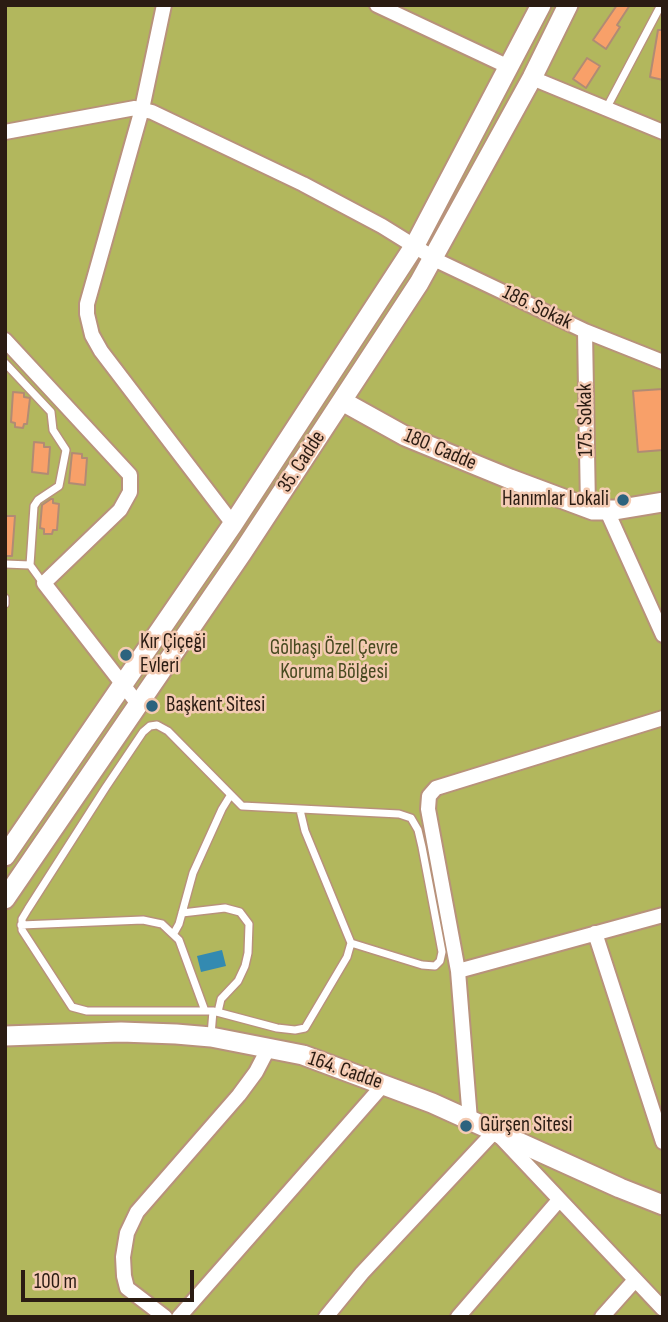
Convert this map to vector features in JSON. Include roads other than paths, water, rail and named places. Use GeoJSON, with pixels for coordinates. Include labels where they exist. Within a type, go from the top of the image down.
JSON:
{"type":"FeatureCollection","features":[{"type":"Feature","properties":{"kind":"street"},"geometry":{"type":"LineString","coordinates":[[164,5],[142,109],[87,303],[88,323],[102,351],[233,524]]}},
{"type":"Feature","properties":{"kind":"street"},"geometry":{"type":"LineString","coordinates":[[377,5],[531,78],[663,132]]}},
{"type":"Feature","properties":{"kind":"street","name":"35. Cadde"},"geometry":{"type":"LineString","coordinates":[[5,856],[233,524],[415,246],[541,5]]}},
{"type":"Feature","properties":{"kind":"street","name":"35. Cadde"},"geometry":{"type":"LineString","coordinates":[[5,899],[242,553],[434,258],[568,5]]}},
{"type":"Feature","properties":{"kind":"street"},"geometry":{"type":"LineString","coordinates":[[5,132],[115,111],[142,109]]}},
{"type":"Feature","properties":{"kind":"street","name":"186. Sokak"},"geometry":{"type":"LineString","coordinates":[[142,109],[303,184],[434,258],[585,331],[663,362]]}},
{"type":"Feature","properties":{"kind":"street","name":"175. Sokak"},"geometry":{"type":"LineString","coordinates":[[585,331],[597,510],[661,626]]}},
{"type":"Feature","properties":{"kind":"street"},"geometry":{"type":"LineString","coordinates":[[5,340],[130,475],[130,492],[120,510],[44,583],[138,704]]}},
{"type":"Feature","properties":{"kind":"street","name":"180. Cadde"},"geometry":{"type":"LineString","coordinates":[[342,401],[405,436],[510,480],[597,510],[663,502]]}},
{"type":"Feature","properties":{"kind":"street"},"geometry":{"type":"LineString","coordinates":[[470,1120],[458,971],[428,809],[431,793],[436,788],[663,718]]}},
{"type":"Feature","properties":{"kind":"street"},"geometry":{"type":"LineString","coordinates":[[458,971],[663,915]]}},
{"type":"Feature","properties":{"kind":"street"},"geometry":{"type":"LineString","coordinates":[[595,933],[663,1142]]}},
{"type":"Feature","properties":{"kind":"street","name":"164. Cadde"},"geometry":{"type":"LineString","coordinates":[[5,1036],[121,1032],[211,1037],[303,1055],[384,1084],[663,1205]]}},
{"type":"Feature","properties":{"kind":"street"},"geometry":{"type":"LineString","coordinates":[[165,1317],[127,1288],[123,1257],[127,1233],[137,1212],[239,1095],[256,1072],[269,1047]]}},
{"type":"Feature","properties":{"kind":"street"},"geometry":{"type":"LineString","coordinates":[[179,1317],[384,1084]]}},
{"type":"Feature","properties":{"kind":"street"},"geometry":{"type":"LineString","coordinates":[[326,1317],[362,1273],[495,1131],[663,1309]]}},
{"type":"Feature","properties":{"kind":"street"},"geometry":{"type":"LineString","coordinates":[[458,1317],[559,1200]]}},
{"type":"Feature","properties":{"kind":"street"},"geometry":{"type":"LineString","coordinates":[[602,1317],[635,1280]]}},
{"type":"Feature","properties":{"kind":"lane"},"geometry":{"type":"LineString","coordinates":[[606,109],[661,5]]}},
{"type":"Feature","properties":{"kind":"lane"},"geometry":{"type":"LineString","coordinates":[[5,363],[51,412],[53,430],[66,450],[64,473],[59,486],[38,500],[34,506],[30,565],[44,583]]}},
{"type":"Feature","properties":{"kind":"lane"},"geometry":{"type":"LineString","coordinates":[[5,564],[30,565]]}},
{"type":"Feature","properties":{"kind":"lane"},"geometry":{"type":"LineString","coordinates":[[5,598],[5,604]]}},
{"type":"Feature","properties":{"kind":"lane"},"geometry":{"type":"LineString","coordinates":[[300,810],[305,831],[351,943],[342,966],[305,1028],[277,1028],[212,1011],[87,1011],[72,1007],[25,936],[22,925],[28,909],[146,729],[157,725],[168,731],[242,806],[399,814],[411,818],[418,830],[442,952],[438,965],[422,965],[351,943]]}},
{"type":"Feature","properties":{"kind":"lane"},"geometry":{"type":"LineString","coordinates":[[174,933],[193,873],[230,796]]}},
{"type":"Feature","properties":{"kind":"lane"},"geometry":{"type":"LineString","coordinates":[[182,913],[225,908],[240,912],[249,924],[245,966],[238,981],[212,1011]]}},
{"type":"Feature","properties":{"kind":"lane"},"geometry":{"type":"LineString","coordinates":[[22,925],[143,920],[162,924],[179,940],[212,1011],[211,1037]]}},
{"type":"Feature","properties":{"kind":"water"},"geometry":{"type":"Polygon","coordinates":[[[222,950],[226,966],[201,972],[197,956],[222,950]]]}},
{"type":"Feature","properties":{"kind":"place","name":"Hanımlar Lokali"},"geometry":{"type":"Point","coordinates":[623,500]}},
{"type":"Feature","properties":{"kind":"place","name":"Kır Çiçeği Evleri"},"geometry":{"type":"Point","coordinates":[126,655]}},
{"type":"Feature","properties":{"kind":"place","name":"Başkent Sitesi"},"geometry":{"type":"Point","coordinates":[152,706]}},
{"type":"Feature","properties":{"kind":"place","name":"Gürşen Sitesi"},"geometry":{"type":"Point","coordinates":[466,1126]}},
{"type":"Feature","properties":{"kind":"park label","name":"Gölbaşı Özel Çevre Koruma Bölgesi"},"geometry":{"type":"Point","coordinates":[334,661]}}]}
